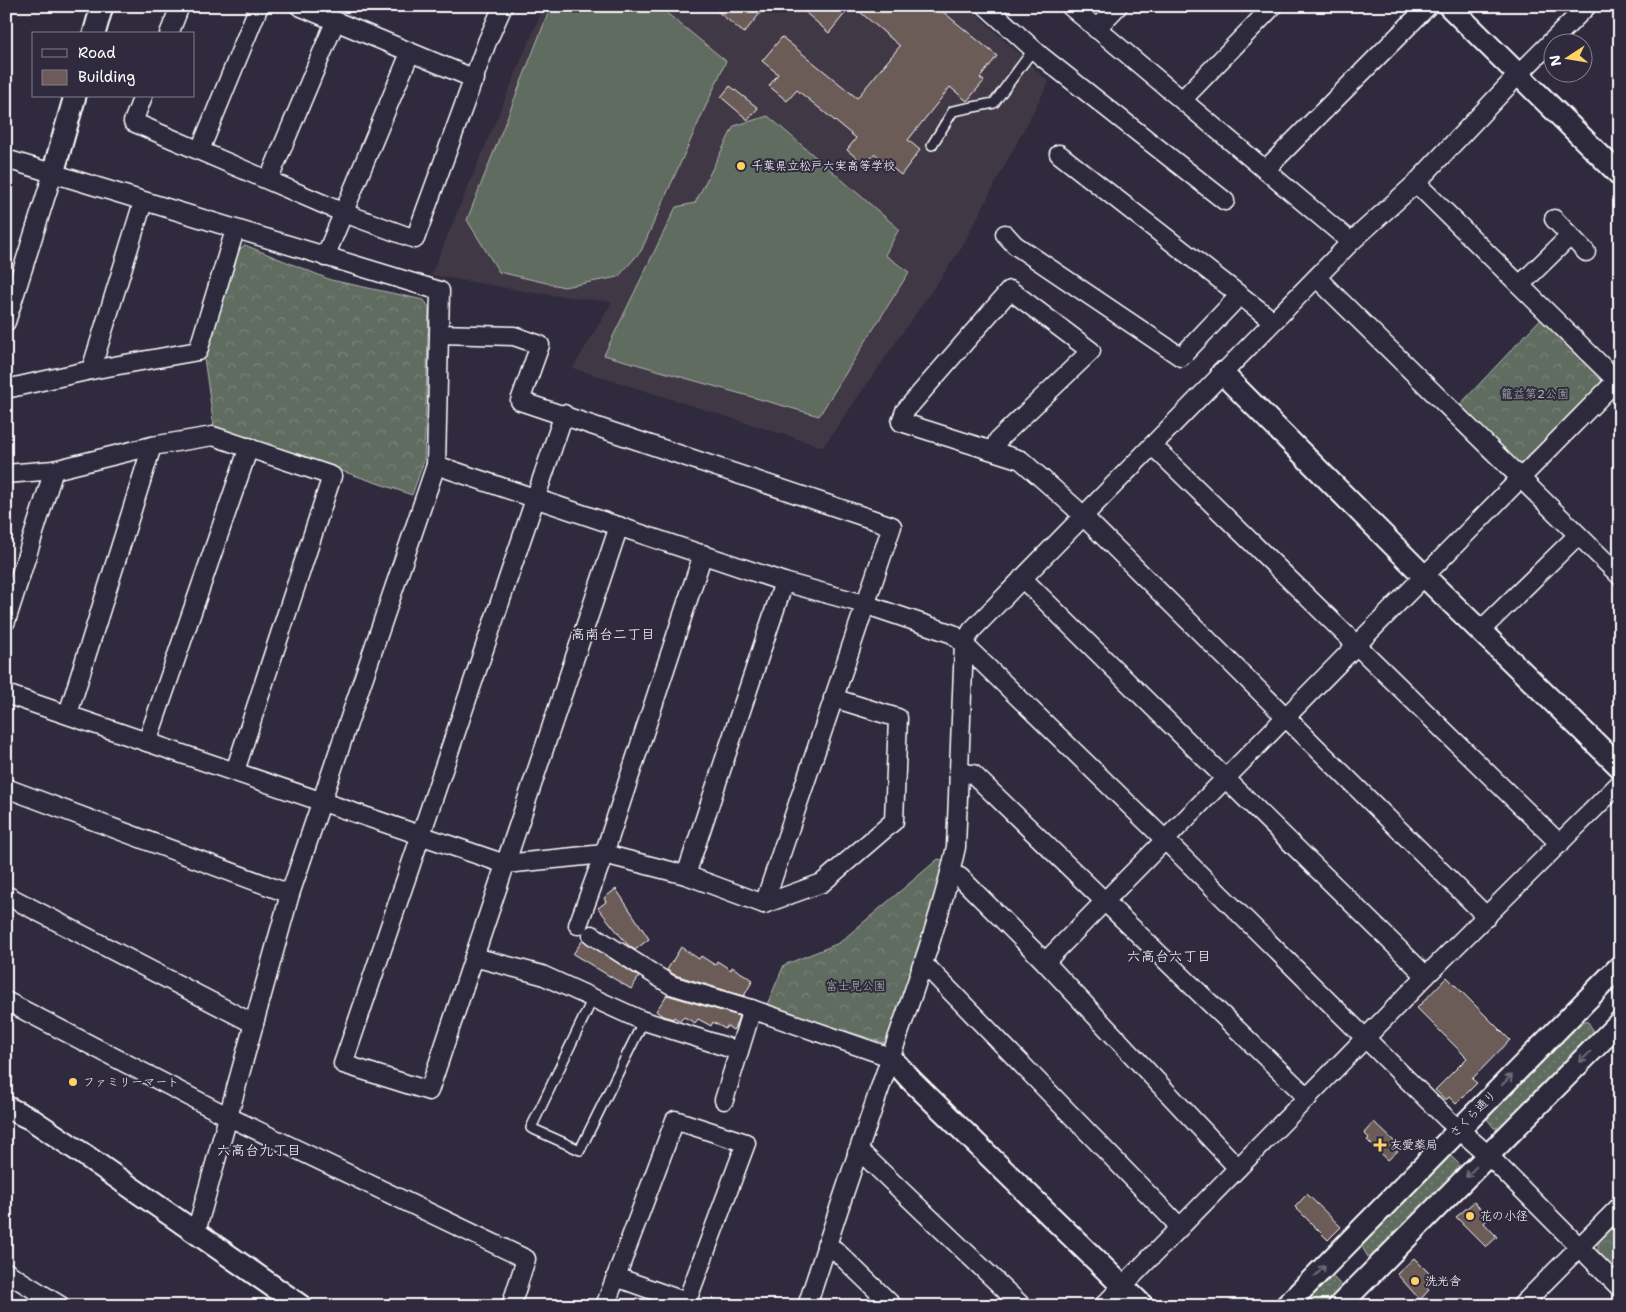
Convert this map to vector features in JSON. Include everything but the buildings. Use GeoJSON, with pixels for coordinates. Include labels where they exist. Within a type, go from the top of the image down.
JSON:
{"type":"FeatureCollection","features":[{"type":"Feature","properties":{"kind":"street"},"geometry":{"type":"LineString","coordinates":[[95,32],[102,6]]}},
{"type":"Feature","properties":{"kind":"street"},"geometry":{"type":"LineString","coordinates":[[170,32],[180,6]]}},
{"type":"Feature","properties":{"kind":"street"},"geometry":{"type":"LineString","coordinates":[[200,150],[259,6]]}},
{"type":"Feature","properties":{"kind":"street"},"geometry":{"type":"LineString","coordinates":[[299,6],[475,79]]}},
{"type":"Feature","properties":{"kind":"street"},"geometry":{"type":"LineString","coordinates":[[142,98],[133,122],[269,179],[344,213],[414,239],[475,79],[487,42],[503,6]]}},
{"type":"Feature","properties":{"kind":"street"},"geometry":{"type":"LineString","coordinates":[[986,6],[1033,50],[1225,201]]}},
{"type":"Feature","properties":{"kind":"street"},"geometry":{"type":"LineString","coordinates":[[1070,6],[1183,98],[1351,242]]}},
{"type":"Feature","properties":{"kind":"street"},"geometry":{"type":"LineString","coordinates":[[1096,29],[1118,6]]}},
{"type":"Feature","properties":{"kind":"street"},"geometry":{"type":"LineString","coordinates":[[1183,98],[1273,6]]}},
{"type":"Feature","properties":{"kind":"street"},"geometry":{"type":"LineString","coordinates":[[1266,169],[1428,6]]}},
{"type":"Feature","properties":{"kind":"street"},"geometry":{"type":"LineString","coordinates":[[1449,6],[1620,175]]}},
{"type":"Feature","properties":{"kind":"street"},"geometry":{"type":"LineString","coordinates":[[807,1306],[921,967],[950,873],[956,847],[964,643],[972,630],[1082,516],[1153,446],[1351,242],[1416,183],[1518,75],[1587,6]]}},
{"type":"Feature","properties":{"kind":"street"},"geometry":{"type":"LineString","coordinates":[[269,179],[335,22]]}},
{"type":"Feature","properties":{"kind":"street"},"geometry":{"type":"LineString","coordinates":[[325,257],[410,53]]}},
{"type":"Feature","properties":{"kind":"street"},"geometry":{"type":"LineString","coordinates":[[6,322],[75,98]]}},
{"type":"Feature","properties":{"kind":"street"},"geometry":{"type":"LineString","coordinates":[[1059,154],[1273,321]]}},
{"type":"Feature","properties":{"kind":"street"},"geometry":{"type":"LineString","coordinates":[[6,160],[440,291],[436,465],[290,894],[230,1117],[196,1232]]}},
{"type":"Feature","properties":{"kind":"street"},"geometry":{"type":"LineString","coordinates":[[1045,962],[1520,478],[1619,380],[1416,183]]}},
{"type":"Feature","properties":{"kind":"street"},"geometry":{"type":"LineString","coordinates":[[91,370],[143,202]]}},
{"type":"Feature","properties":{"kind":"street"},"geometry":{"type":"LineString","coordinates":[[1554,219],[1586,252]]}},
{"type":"Feature","properties":{"kind":"street"},"geometry":{"type":"LineString","coordinates":[[6,389],[91,370],[198,351],[235,230]]}},
{"type":"Feature","properties":{"kind":"street"},"geometry":{"type":"LineString","coordinates":[[1005,234],[1015,245],[1181,357],[1240,296]]}},
{"type":"Feature","properties":{"kind":"street"},"geometry":{"type":"LineString","coordinates":[[1520,285],[1570,236]]}},
{"type":"Feature","properties":{"kind":"street"},"geometry":{"type":"LineString","coordinates":[[1317,278],[1620,576]]}},
{"type":"Feature","properties":{"kind":"street"},"geometry":{"type":"LineString","coordinates":[[994,451],[998,440],[1091,351],[1010,290],[905,411],[901,422],[1021,460],[1082,516],[1488,916]]}},
{"type":"Feature","properties":{"kind":"street"},"geometry":{"type":"LineString","coordinates":[[440,334],[514,336],[540,345],[520,401],[564,414],[892,526],[864,604],[764,904]]}},
{"type":"Feature","properties":{"kind":"street"},"geometry":{"type":"LineString","coordinates":[[1222,373],[1424,576],[1620,767]]}},
{"type":"Feature","properties":{"kind":"street"},"geometry":{"type":"LineString","coordinates":[[564,414],[343,1064],[429,1092],[619,526]]}},
{"type":"Feature","properties":{"kind":"street"},"geometry":{"type":"LineString","coordinates":[[6,474],[54,470],[152,446],[213,436],[332,476],[235,771]]}},
{"type":"Feature","properties":{"kind":"street"},"geometry":{"type":"LineString","coordinates":[[68,714],[152,446]]}},
{"type":"Feature","properties":{"kind":"street"},"geometry":{"type":"LineString","coordinates":[[1153,446],[1355,646],[1560,844]]}},
{"type":"Feature","properties":{"kind":"street"},"geometry":{"type":"LineString","coordinates":[[147,742],[249,447]]}},
{"type":"Feature","properties":{"kind":"street"},"geometry":{"type":"LineString","coordinates":[[436,465],[784,582],[864,604],[953,634],[1367,1038],[1447,1119],[1459,1127],[1488,1155],[1620,1288]]}},
{"type":"Feature","properties":{"kind":"street"},"geometry":{"type":"LineString","coordinates":[[6,621],[54,470]]}},
{"type":"Feature","properties":{"kind":"street"},"geometry":{"type":"LineString","coordinates":[[1480,631],[1578,535]]}},
{"type":"Feature","properties":{"kind":"street"},"geometry":{"type":"LineString","coordinates":[[703,554],[604,854],[585,930],[671,985],[752,1009],[890,1057],[911,1080],[1143,1306]]}},
{"type":"Feature","properties":{"kind":"street"},"geometry":{"type":"LineString","coordinates":[[1022,578],[1426,976]]}},
{"type":"Feature","properties":{"kind":"street"},"geometry":{"type":"LineString","coordinates":[[686,875],[784,582]]}},
{"type":"Feature","properties":{"kind":"street"},"geometry":{"type":"LineString","coordinates":[[6,694],[505,864],[604,854],[686,875],[764,904],[822,883],[894,821],[898,718],[833,698]]}},
{"type":"Feature","properties":{"kind":"street"},"geometry":{"type":"LineString","coordinates":[[958,773],[973,774],[1308,1098]]}},
{"type":"Feature","properties":{"kind":"street"},"geometry":{"type":"LineString","coordinates":[[1103,1306],[1426,976],[1620,783]]}},
{"type":"Feature","properties":{"kind":"street"},"geometry":{"type":"LineString","coordinates":[[6,788],[290,894]]}},
{"type":"Feature","properties":{"kind":"street"},"geometry":{"type":"LineString","coordinates":[[950,873],[960,877],[1045,962],[1238,1168]]}},
{"type":"Feature","properties":{"kind":"street"},"geometry":{"type":"LineString","coordinates":[[6,895],[254,1024]]}},
{"type":"Feature","properties":{"kind":"street"},"geometry":{"type":"LineString","coordinates":[[474,957],[542,975],[644,1020],[739,1051]]}},
{"type":"Feature","properties":{"kind":"street","name":"さくら通り"},"geometry":{"type":"LineString","coordinates":[[1286,1306],[1459,1127],[1620,966]]}},
{"type":"Feature","properties":{"kind":"street"},"geometry":{"type":"LineString","coordinates":[[921,967],[930,970],[1180,1227]]}},
{"type":"Feature","properties":{"kind":"street"},"geometry":{"type":"LineString","coordinates":[[6,1001],[230,1117],[526,1259],[511,1306]]}},
{"type":"Feature","properties":{"kind":"street"},"geometry":{"type":"LineString","coordinates":[[724,1100],[752,1009]]}},
{"type":"Feature","properties":{"kind":"street"},"geometry":{"type":"LineString","coordinates":[[1339,1306],[1620,1022]]}},
{"type":"Feature","properties":{"kind":"street"},"geometry":{"type":"LineString","coordinates":[[6,1107],[31,1119],[301,1306]]}},
{"type":"Feature","properties":{"kind":"street"},"geometry":{"type":"LineString","coordinates":[[605,1306],[674,1120],[746,1144],[686,1304],[616,1277]]}},
{"type":"Feature","properties":{"kind":"street"},"geometry":{"type":"LineString","coordinates":[[857,1153],[866,1157],[1022,1306]]}},
{"type":"Feature","properties":{"kind":"street"},"geometry":{"type":"LineString","coordinates":[[1522,1306],[1620,1206]]}},
{"type":"Feature","properties":{"kind":"street"},"geometry":{"type":"LineString","coordinates":[[826,1245],[835,1250],[893,1306]]}},
{"type":"Feature","properties":{"kind":"street"},"geometry":{"type":"LineString","coordinates":[[6,1272],[61,1306]]}},
{"type":"Feature","properties":{"kind":"lane"},"geometry":{"type":"LineString","coordinates":[[932,145],[953,111],[994,103],[1033,50]]}},
{"type":"Feature","properties":{"kind":"lane"},"geometry":{"type":"LineString","coordinates":[[593,998],[531,1128],[580,1150],[644,1020]]}},
{"type":"Feature","properties":{"kind":"shaded area","name":"千葉県立松戸六実高等学校"},"geometry":{"type":"Polygon","coordinates":[[[544,6],[968,6],[1049,82],[960,250],[823,447],[573,368],[612,302],[536,293],[431,275],[544,6]]]}},
{"type":"Feature","properties":{"kind":"green space"},"geometry":{"type":"Polygon","coordinates":[[[551,6],[658,6],[726,61],[641,251],[618,277],[564,287],[499,272],[467,220],[551,6]]]}},
{"type":"Feature","properties":{"kind":"green space"},"geometry":{"type":"Polygon","coordinates":[[[768,116],[899,229],[885,255],[909,272],[819,416],[604,355],[676,207],[695,203],[734,126],[768,116]]]}},
{"type":"Feature","properties":{"kind":"green space"},"geometry":{"type":"Polygon","coordinates":[[[245,245],[331,280],[424,300],[429,307],[424,461],[412,495],[214,427],[204,358],[238,250],[245,245]]]}},
{"type":"Feature","properties":{"kind":"green space","name":"籠益第2公園"},"geometry":{"type":"Polygon","coordinates":[[[1547,312],[1616,381],[1520,478],[1453,412],[1547,312]]]}},
{"type":"Feature","properties":{"kind":"green space","name":"富士見公園"},"geometry":{"type":"Polygon","coordinates":[[[938,859],[947,861],[913,967],[885,1043],[766,1007],[784,965],[839,943],[938,859]]]}},
{"type":"Feature","properties":{"kind":"green space"},"geometry":{"type":"Polygon","coordinates":[[[1620,979],[1620,1003],[1612,993],[1620,979]]]}},
{"type":"Feature","properties":{"kind":"green space"},"geometry":{"type":"Polygon","coordinates":[[[1581,1021],[1588,1022],[1594,1032],[1590,1040],[1503,1128],[1494,1128],[1487,1119],[1488,1113],[1581,1021]]]}},
{"type":"Feature","properties":{"kind":"green space"},"geometry":{"type":"Polygon","coordinates":[[[1451,1156],[1461,1166],[1458,1174],[1373,1257],[1368,1257],[1362,1247],[1363,1241],[1445,1158],[1451,1156]]]}},
{"type":"Feature","properties":{"kind":"green space"},"geometry":{"type":"Polygon","coordinates":[[[1620,1215],[1620,1275],[1598,1252],[1598,1237],[1620,1215]]]}},
{"type":"Feature","properties":{"kind":"green space"},"geometry":{"type":"Polygon","coordinates":[[[1332,1276],[1342,1286],[1339,1294],[1327,1306],[1298,1306],[1326,1278],[1332,1276]]]}},
{"type":"Feature","properties":{"kind":"place","name":"千葉県立松戸六実高等学校"},"geometry":{"type":"Point","coordinates":[741,166]}},
{"type":"Feature","properties":{"kind":"place","name":"ファミリーマート"},"geometry":{"type":"Point","coordinates":[73,1082]}},
{"type":"Feature","properties":{"kind":"place","name":"友愛薬局"},"geometry":{"type":"Point","coordinates":[1380,1145]}},
{"type":"Feature","properties":{"kind":"place","name":"花の小径"},"geometry":{"type":"Point","coordinates":[1470,1216]}},
{"type":"Feature","properties":{"kind":"place","name":"洗光舎"},"geometry":{"type":"Point","coordinates":[1415,1281]}},
{"type":"Feature","properties":{"kind":"district","name":"高南台二丁目"},"geometry":{"type":"Point","coordinates":[613,634]}},
{"type":"Feature","properties":{"kind":"district","name":"六高台六丁目"},"geometry":{"type":"Point","coordinates":[1169,956]}},
{"type":"Feature","properties":{"kind":"district","name":"六高台九丁目"},"geometry":{"type":"Point","coordinates":[259,1150]}}]}
